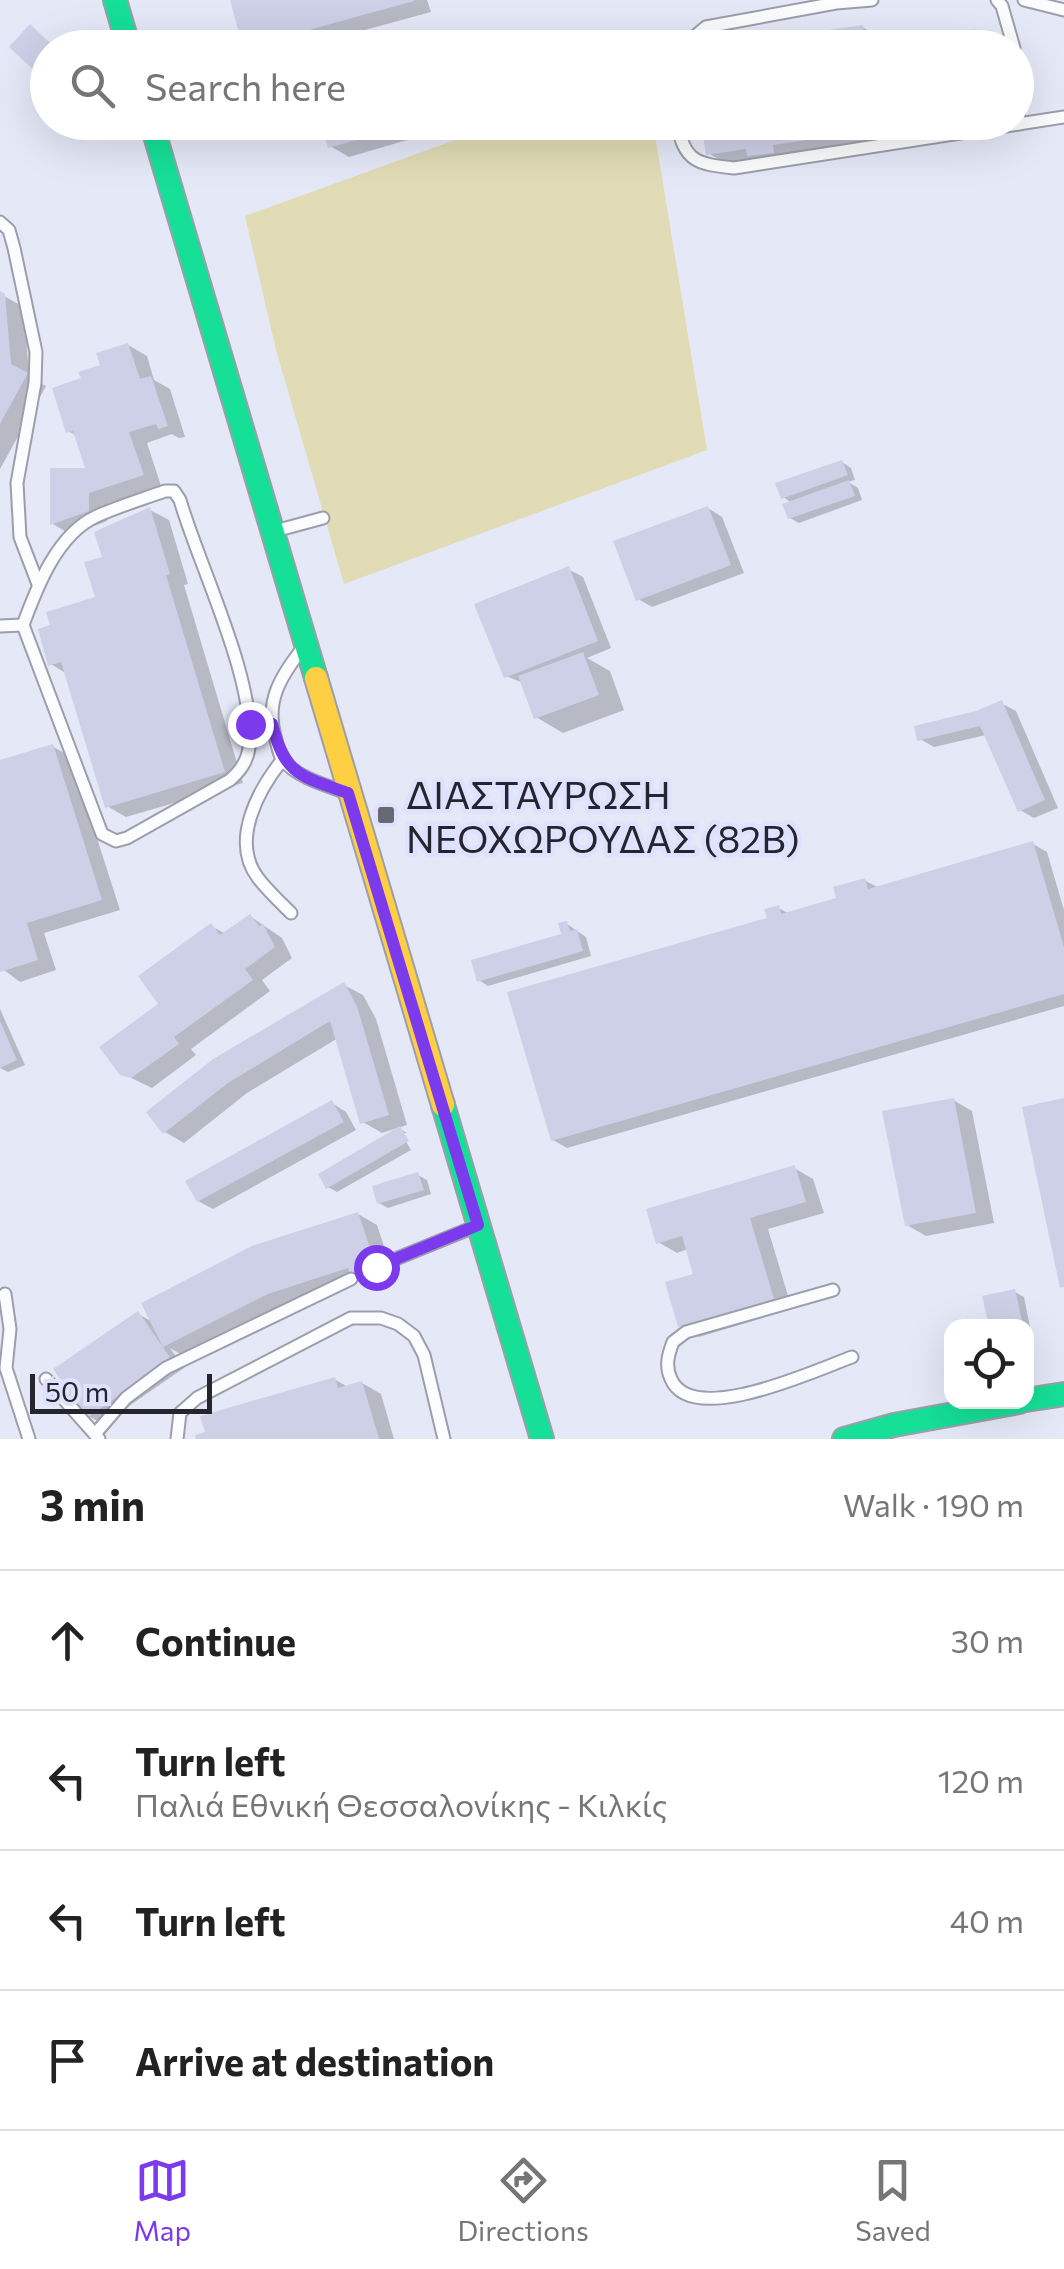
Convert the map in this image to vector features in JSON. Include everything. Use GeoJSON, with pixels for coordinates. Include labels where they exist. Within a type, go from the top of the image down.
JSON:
{"type":"FeatureCollection","features":[{"type":"Feature","properties":{"kind":"main road"},"geometry":{"type":"LineString","coordinates":[[115,0],[124,30]]}},
{"type":"Feature","properties":{"kind":"main road"},"geometry":{"type":"LineString","coordinates":[[156,140],[542,1439]]}},
{"type":"Feature","properties":{"kind":"main road"},"geometry":{"type":"LineString","coordinates":[[1034,1399],[1064,1394]]}},
{"type":"Feature","properties":{"kind":"main road"},"geometry":{"type":"LineString","coordinates":[[844,1439],[897,1432],[990,1409]]}},
{"type":"Feature","properties":{"kind":"lane"},"geometry":{"type":"LineString","coordinates":[[702,30],[836,3],[872,0]]}},
{"type":"Feature","properties":{"kind":"lane"},"geometry":{"type":"LineString","coordinates":[[997,0],[1009,30]]}},
{"type":"Feature","properties":{"kind":"lane"},"geometry":{"type":"LineString","coordinates":[[1024,0],[1064,10]]}},
{"type":"Feature","properties":{"kind":"lane"},"geometry":{"type":"LineString","coordinates":[[1034,122],[1064,117]]}},
{"type":"Feature","properties":{"kind":"lane"},"geometry":{"type":"LineString","coordinates":[[681,140],[690,158],[704,165],[734,168],[915,140]]}},
{"type":"Feature","properties":{"kind":"lane"},"geometry":{"type":"LineString","coordinates":[[0,222],[9,230],[14,248],[36,352],[35,383],[18,482],[20,537],[38,584]]}},
{"type":"Feature","properties":{"kind":"lane"},"geometry":{"type":"LineString","coordinates":[[174,491],[240,674],[250,724],[249,750],[242,769],[230,780],[127,838],[116,841],[102,834],[22,626],[38,584],[74,532],[94,517],[174,491]]}},
{"type":"Feature","properties":{"kind":"lane"},"geometry":{"type":"LineString","coordinates":[[271,532],[323,518]]}},
{"type":"Feature","properties":{"kind":"lane"},"geometry":{"type":"LineString","coordinates":[[0,626],[22,626]]}},
{"type":"Feature","properties":{"kind":"lane"},"geometry":{"type":"LineString","coordinates":[[305,646],[278,684],[272,701],[272,724],[282,760],[316,782],[348,793]]}},
{"type":"Feature","properties":{"kind":"lane"},"geometry":{"type":"LineString","coordinates":[[250,724],[272,724]]}},
{"type":"Feature","properties":{"kind":"lane"},"geometry":{"type":"LineString","coordinates":[[282,760],[258,797],[247,840],[248,856],[256,875],[291,913]]}},
{"type":"Feature","properties":{"kind":"lane"},"geometry":{"type":"LineString","coordinates":[[376,1267],[478,1225]]}},
{"type":"Feature","properties":{"kind":"lane"},"geometry":{"type":"LineString","coordinates":[[46,1379],[97,1437],[126,1398],[166,1368],[352,1279]]}},
{"type":"Feature","properties":{"kind":"lane"},"geometry":{"type":"LineString","coordinates":[[833,1290],[686,1332],[673,1342],[667,1370],[674,1386],[683,1394],[732,1398],[852,1358]]}},
{"type":"Feature","properties":{"kind":"lane"},"geometry":{"type":"LineString","coordinates":[[5,1294],[10,1329],[6,1368],[30,1439]]}},
{"type":"Feature","properties":{"kind":"lane"},"geometry":{"type":"LineString","coordinates":[[176,1439],[180,1413],[197,1398],[350,1318],[380,1318],[398,1324],[414,1336],[424,1355],[444,1439]]}},
{"type":"Feature","properties":{"kind":"shaded area"},"geometry":{"type":"Polygon","coordinates":[[[455,140],[656,140],[707,450],[344,584],[276,350],[245,216],[455,140]]]}},
{"type":"Feature","properties":{"kind":"building"},"geometry":{"type":"Polygon","coordinates":[[[230,0],[414,0],[308,30],[238,30],[230,0]]]}},
{"type":"Feature","properties":{"kind":"building"},"geometry":{"type":"Polygon","coordinates":[[[30,24],[36,30],[30,30],[30,67],[9,47],[30,24]]]}},
{"type":"Feature","properties":{"kind":"building"},"geometry":{"type":"Polygon","coordinates":[[[863,25],[864,30],[828,30],[863,25]]]}},
{"type":"Feature","properties":{"kind":"building"},"geometry":{"type":"Polygon","coordinates":[[[326,140],[356,140],[328,148],[326,140]]]}},
{"type":"Feature","properties":{"kind":"building"},"geometry":{"type":"Polygon","coordinates":[[[704,140],[808,140],[773,145],[774,153],[747,156],[746,149],[706,155],[704,140]]]}},
{"type":"Feature","properties":{"kind":"building"},"geometry":{"type":"Polygon","coordinates":[[[0,291],[5,294],[11,364],[28,373],[0,424],[0,291]]]}},
{"type":"Feature","properties":{"kind":"building"},"geometry":{"type":"Polygon","coordinates":[[[128,343],[140,379],[151,376],[168,426],[158,429],[156,424],[129,432],[144,475],[89,493],[89,511],[50,525],[50,468],[85,468],[73,431],[66,433],[52,388],[81,378],[78,372],[100,365],[96,353],[128,343]]]}},
{"type":"Feature","properties":{"kind":"building"},"geometry":{"type":"Polygon","coordinates":[[[842,460],[848,475],[781,499],[775,483],[842,460]]]}},
{"type":"Feature","properties":{"kind":"building"},"geometry":{"type":"Polygon","coordinates":[[[849,480],[855,496],[788,519],[782,504],[849,480]]]}},
{"type":"Feature","properties":{"kind":"building"},"geometry":{"type":"Polygon","coordinates":[[[708,506],[731,565],[636,601],[613,541],[708,506]]]}},
{"type":"Feature","properties":{"kind":"building"},"geometry":{"type":"Polygon","coordinates":[[[150,507],[170,574],[166,575],[225,772],[105,808],[61,662],[48,666],[38,629],[50,625],[46,612],[95,597],[84,562],[102,557],[94,532],[150,507]]]}},
{"type":"Feature","properties":{"kind":"building"},"geometry":{"type":"Polygon","coordinates":[[[569,566],[598,641],[504,678],[474,604],[569,566]]]}},
{"type":"Feature","properties":{"kind":"building"},"geometry":{"type":"Polygon","coordinates":[[[583,652],[599,695],[534,719],[518,676],[583,652]]]}},
{"type":"Feature","properties":{"kind":"building"},"geometry":{"type":"Polygon","coordinates":[[[1002,700],[1045,800],[1018,812],[980,726],[917,741],[914,726],[976,711],[1002,700]]]}},
{"type":"Feature","properties":{"kind":"building"},"geometry":{"type":"Polygon","coordinates":[[[53,744],[102,900],[27,923],[38,960],[0,972],[0,760],[53,744]]]}},
{"type":"Feature","properties":{"kind":"building"},"geometry":{"type":"Polygon","coordinates":[[[1033,841],[1064,947],[1064,994],[551,1141],[507,992],[767,918],[764,909],[779,905],[781,914],[836,898],[833,887],[865,878],[868,889],[1033,841]]]}},
{"type":"Feature","properties":{"kind":"building"},"geometry":{"type":"Polygon","coordinates":[[[250,914],[259,926],[263,924],[275,947],[245,969],[253,980],[174,1037],[179,1044],[131,1078],[120,1075],[99,1047],[158,1004],[138,976],[211,923],[220,935],[250,914]]]}},
{"type":"Feature","properties":{"kind":"building"},"geometry":{"type":"Polygon","coordinates":[[[567,921],[570,931],[577,929],[583,951],[477,982],[471,960],[561,934],[558,923],[567,921]]]}},
{"type":"Feature","properties":{"kind":"building"},"geometry":{"type":"Polygon","coordinates":[[[344,982],[357,1006],[389,1115],[360,1124],[330,1021],[228,1083],[163,1134],[146,1112],[213,1059],[344,982]]]}},
{"type":"Feature","properties":{"kind":"building"},"geometry":{"type":"Polygon","coordinates":[[[0,1021],[17,1060],[0,1068],[0,1021]]]}},
{"type":"Feature","properties":{"kind":"building"},"geometry":{"type":"Polygon","coordinates":[[[954,1098],[976,1213],[905,1226],[882,1111],[954,1098]]]}},
{"type":"Feature","properties":{"kind":"building"},"geometry":{"type":"Polygon","coordinates":[[[1064,1098],[1064,1287],[1060,1288],[1022,1107],[1064,1098]]]}},
{"type":"Feature","properties":{"kind":"building"},"geometry":{"type":"Polygon","coordinates":[[[332,1100],[344,1122],[197,1202],[185,1181],[332,1100]]]}},
{"type":"Feature","properties":{"kind":"building"},"geometry":{"type":"Polygon","coordinates":[[[400,1126],[409,1141],[326,1189],[318,1174],[400,1126]]]}},
{"type":"Feature","properties":{"kind":"building"},"geometry":{"type":"Polygon","coordinates":[[[795,1165],[806,1202],[750,1218],[774,1299],[678,1327],[665,1282],[693,1274],[682,1236],[656,1244],[646,1209],[795,1165]]]}},
{"type":"Feature","properties":{"kind":"building"},"geometry":{"type":"Polygon","coordinates":[[[418,1172],[424,1190],[377,1204],[372,1186],[418,1172]]]}},
{"type":"Feature","properties":{"kind":"building"},"geometry":{"type":"Polygon","coordinates":[[[358,1212],[378,1272],[352,1281],[348,1268],[268,1294],[163,1347],[141,1303],[252,1246],[358,1212]]]}},
{"type":"Feature","properties":{"kind":"building"},"geometry":{"type":"Polygon","coordinates":[[[1015,1289],[1021,1319],[987,1319],[982,1296],[1015,1289]]]}},
{"type":"Feature","properties":{"kind":"building"},"geometry":{"type":"Polygon","coordinates":[[[138,1311],[171,1359],[87,1418],[53,1369],[138,1311]]]}},
{"type":"Feature","properties":{"kind":"building"},"geometry":{"type":"Polygon","coordinates":[[[335,1377],[338,1388],[362,1381],[379,1439],[196,1439],[195,1435],[205,1432],[200,1416],[335,1377]]]}},
{"type":"Feature","properties":{"kind":"traffic: fast"},"geometry":{"type":"LineString","coordinates":[[115,0],[124,30]]}},
{"type":"Feature","properties":{"kind":"traffic: fast"},"geometry":{"type":"LineString","coordinates":[[156,140],[316,678]]}},
{"type":"Feature","properties":{"kind":"traffic: fast"},"geometry":{"type":"LineString","coordinates":[[443,1105],[542,1439]]}},
{"type":"Feature","properties":{"kind":"traffic: fast"},"geometry":{"type":"LineString","coordinates":[[1034,1399],[1064,1394]]}},
{"type":"Feature","properties":{"kind":"traffic: fast"},"geometry":{"type":"LineString","coordinates":[[844,1439],[981,1409]]}},
{"type":"Feature","properties":{"kind":"traffic: slow"},"geometry":{"type":"LineString","coordinates":[[316,678],[443,1105]]}},
{"type":"Feature","properties":{"kind":"place","name":"ΔΙΑΣΤΑΥΡΩΣΗ ΝΕΟΧΩΡΟΥΔΑΣ (82Β)"},"geometry":{"type":"Point","coordinates":[386,815]}},
{"type":"Feature","properties":{"kind":"route"},"geometry":{"type":"LineString","coordinates":[[250,724],[272,724],[282,760],[316,782],[348,793],[478,1225],[376,1267]]}}]}
